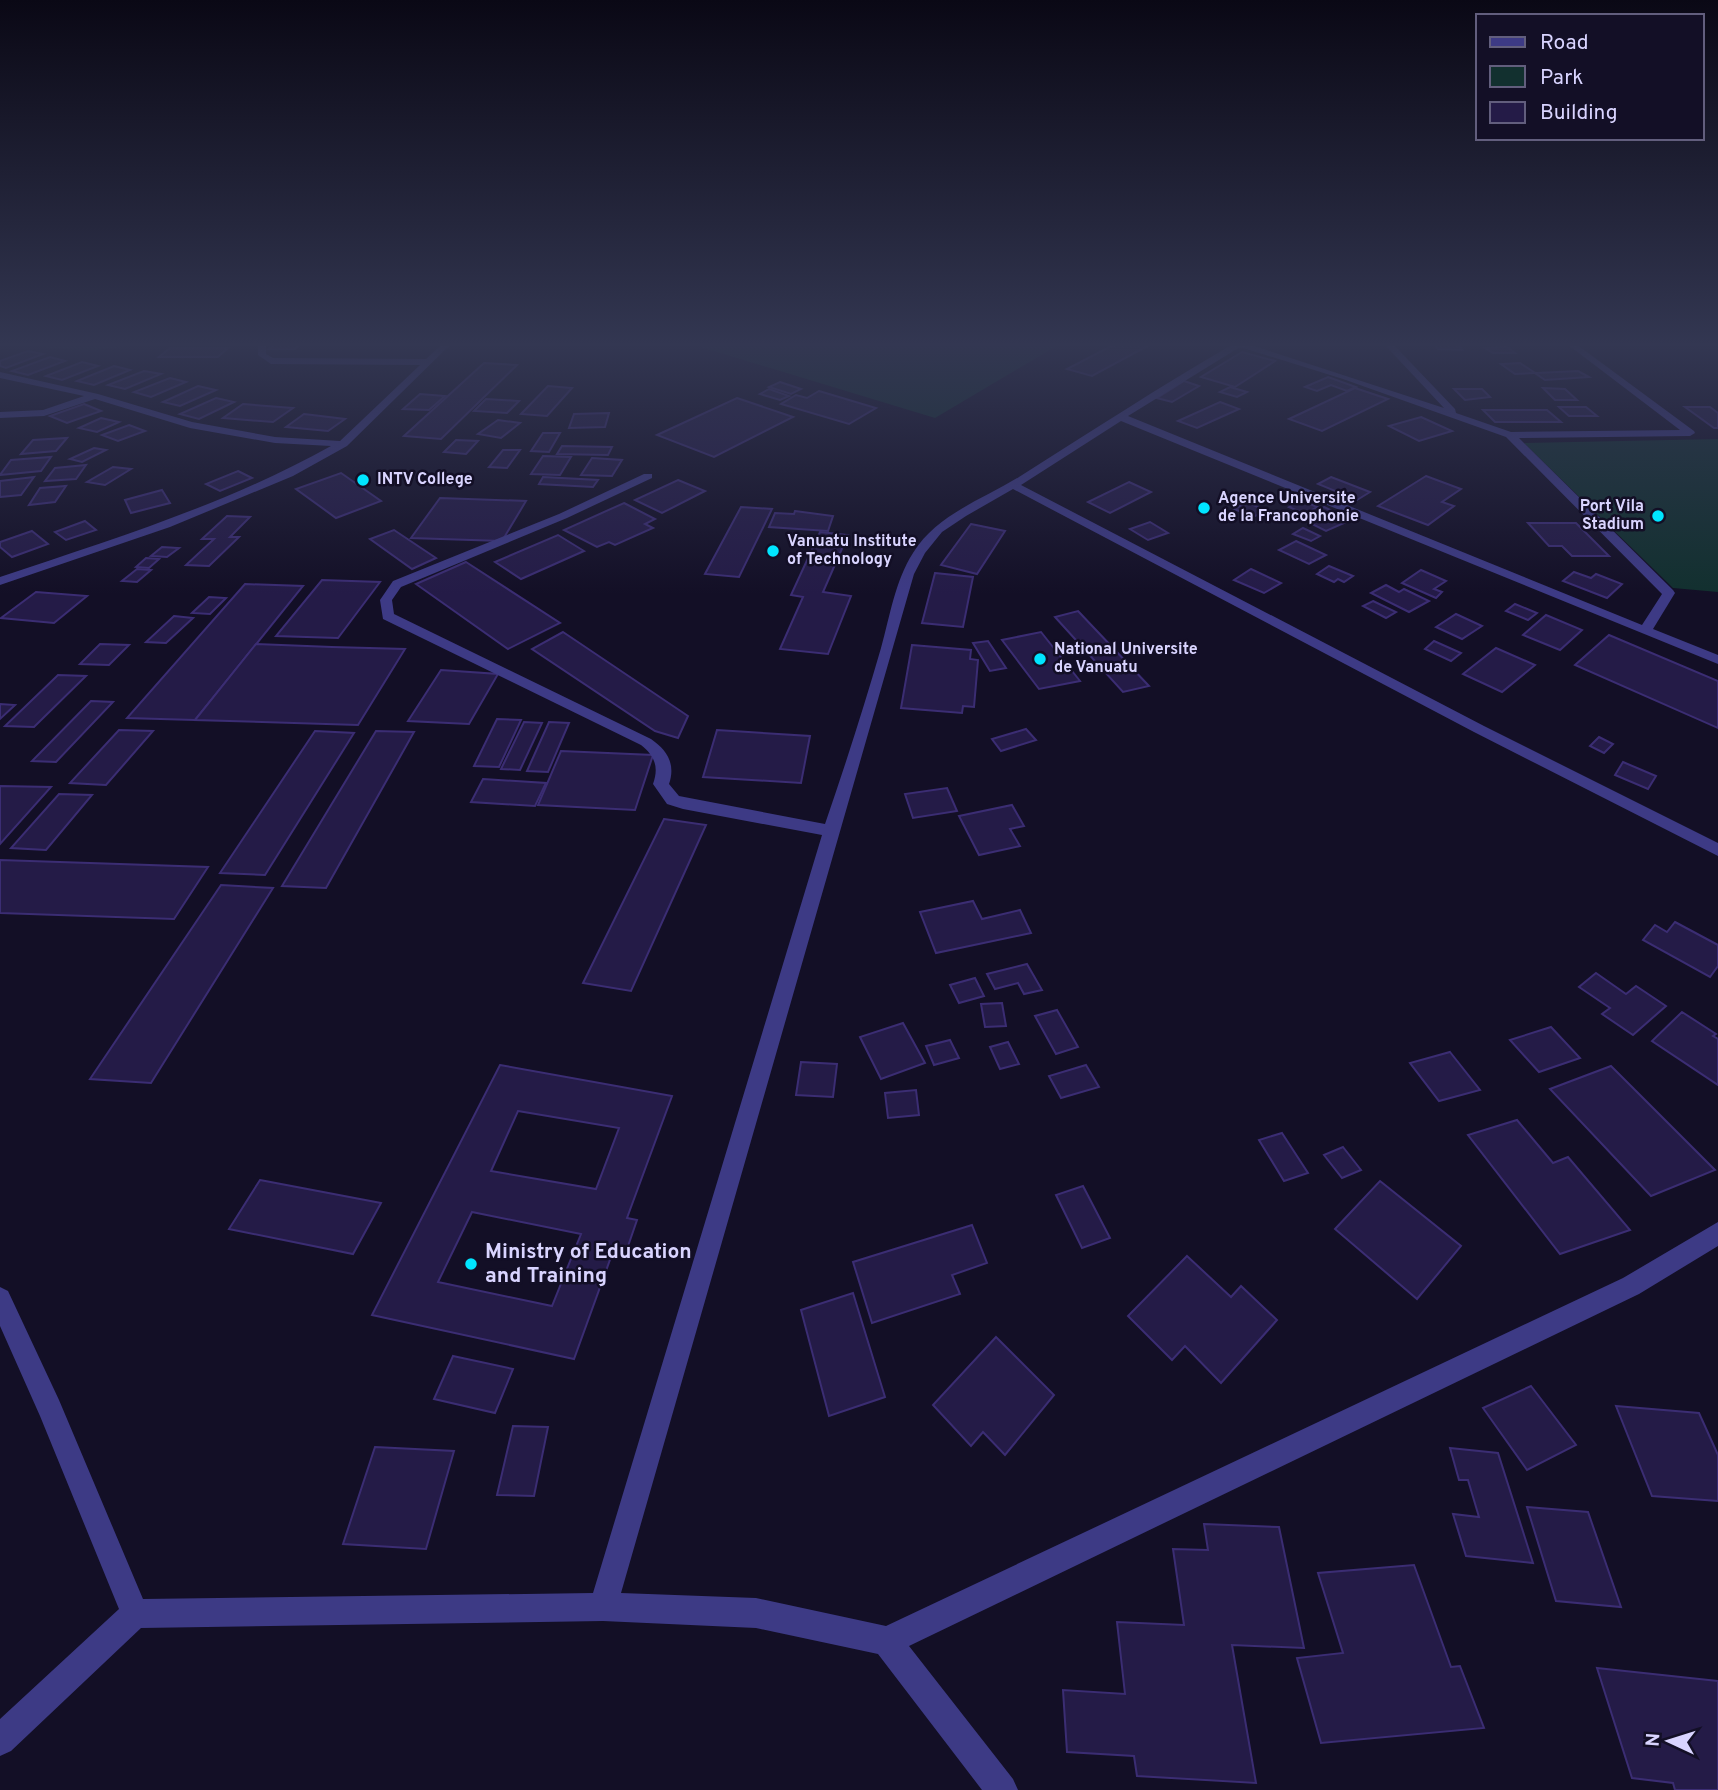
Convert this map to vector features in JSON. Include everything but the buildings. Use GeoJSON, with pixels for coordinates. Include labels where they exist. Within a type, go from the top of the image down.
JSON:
{"type":"FeatureCollection","features":[{"type":"Feature","properties":{"kind":"street"},"geometry":{"type":"LineString","coordinates":[[204,428],[275,440],[343,444]]}},
{"type":"Feature","properties":{"kind":"street"},"geometry":{"type":"LineString","coordinates":[[0,581],[166,525],[289,474],[343,444],[360,428]]}},
{"type":"Feature","properties":{"kind":"street"},"geometry":{"type":"LineString","coordinates":[[603,1607],[906,582],[919,552],[938,531],[959,514],[1013,485],[1100,428]]}},
{"type":"Feature","properties":{"kind":"street"},"geometry":{"type":"LineString","coordinates":[[1147,428],[1718,660]]}},
{"type":"Feature","properties":{"kind":"street"},"geometry":{"type":"LineString","coordinates":[[1491,428],[1510,435],[1690,433],[1683,428]]}},
{"type":"Feature","properties":{"kind":"street"},"geometry":{"type":"LineString","coordinates":[[1510,435],[1669,593],[1646,629]]}},
{"type":"Feature","properties":{"kind":"street"},"geometry":{"type":"LineString","coordinates":[[648,476],[563,516],[397,584],[386,600],[388,616],[646,742],[661,755],[665,769],[661,784],[673,800],[831,831]]}},
{"type":"Feature","properties":{"kind":"street"},"geometry":{"type":"LineString","coordinates":[[1013,485],[1479,729],[1718,850]]}},
{"type":"Feature","properties":{"kind":"street"},"geometry":{"type":"LineString","coordinates":[[0,1741],[135,1614],[603,1607],[756,1613],[887,1641],[1631,1286],[1718,1233]]}},
{"type":"Feature","properties":{"kind":"street"},"geometry":{"type":"LineString","coordinates":[[0,1299],[50,1409],[135,1614]]}},
{"type":"Feature","properties":{"kind":"street"},"geometry":{"type":"LineString","coordinates":[[887,1641],[1002,1790]]}},
{"type":"Feature","properties":{"kind":"green space","name":"Port Vila Stadium"},"geometry":{"type":"Polygon","coordinates":[[[1718,439],[1718,592],[1673,588],[1524,443],[1718,439]]]}},
{"type":"Feature","properties":{"kind":"place","name":"INTV College"},"geometry":{"type":"Point","coordinates":[363,480]}},
{"type":"Feature","properties":{"kind":"place","name":"Agence Universite de la Francophonie"},"geometry":{"type":"Point","coordinates":[1204,508]}},
{"type":"Feature","properties":{"kind":"place","name":"Port Vila Stadium"},"geometry":{"type":"Point","coordinates":[1658,516]}},
{"type":"Feature","properties":{"kind":"place","name":"Vanuatu Institute of Technology"},"geometry":{"type":"Point","coordinates":[773,551]}},
{"type":"Feature","properties":{"kind":"place","name":"National Universite de Vanuatu"},"geometry":{"type":"Point","coordinates":[1040,659]}},
{"type":"Feature","properties":{"kind":"place","name":"Ministry of Education and Training"},"geometry":{"type":"Point","coordinates":[471,1264]}}]}
